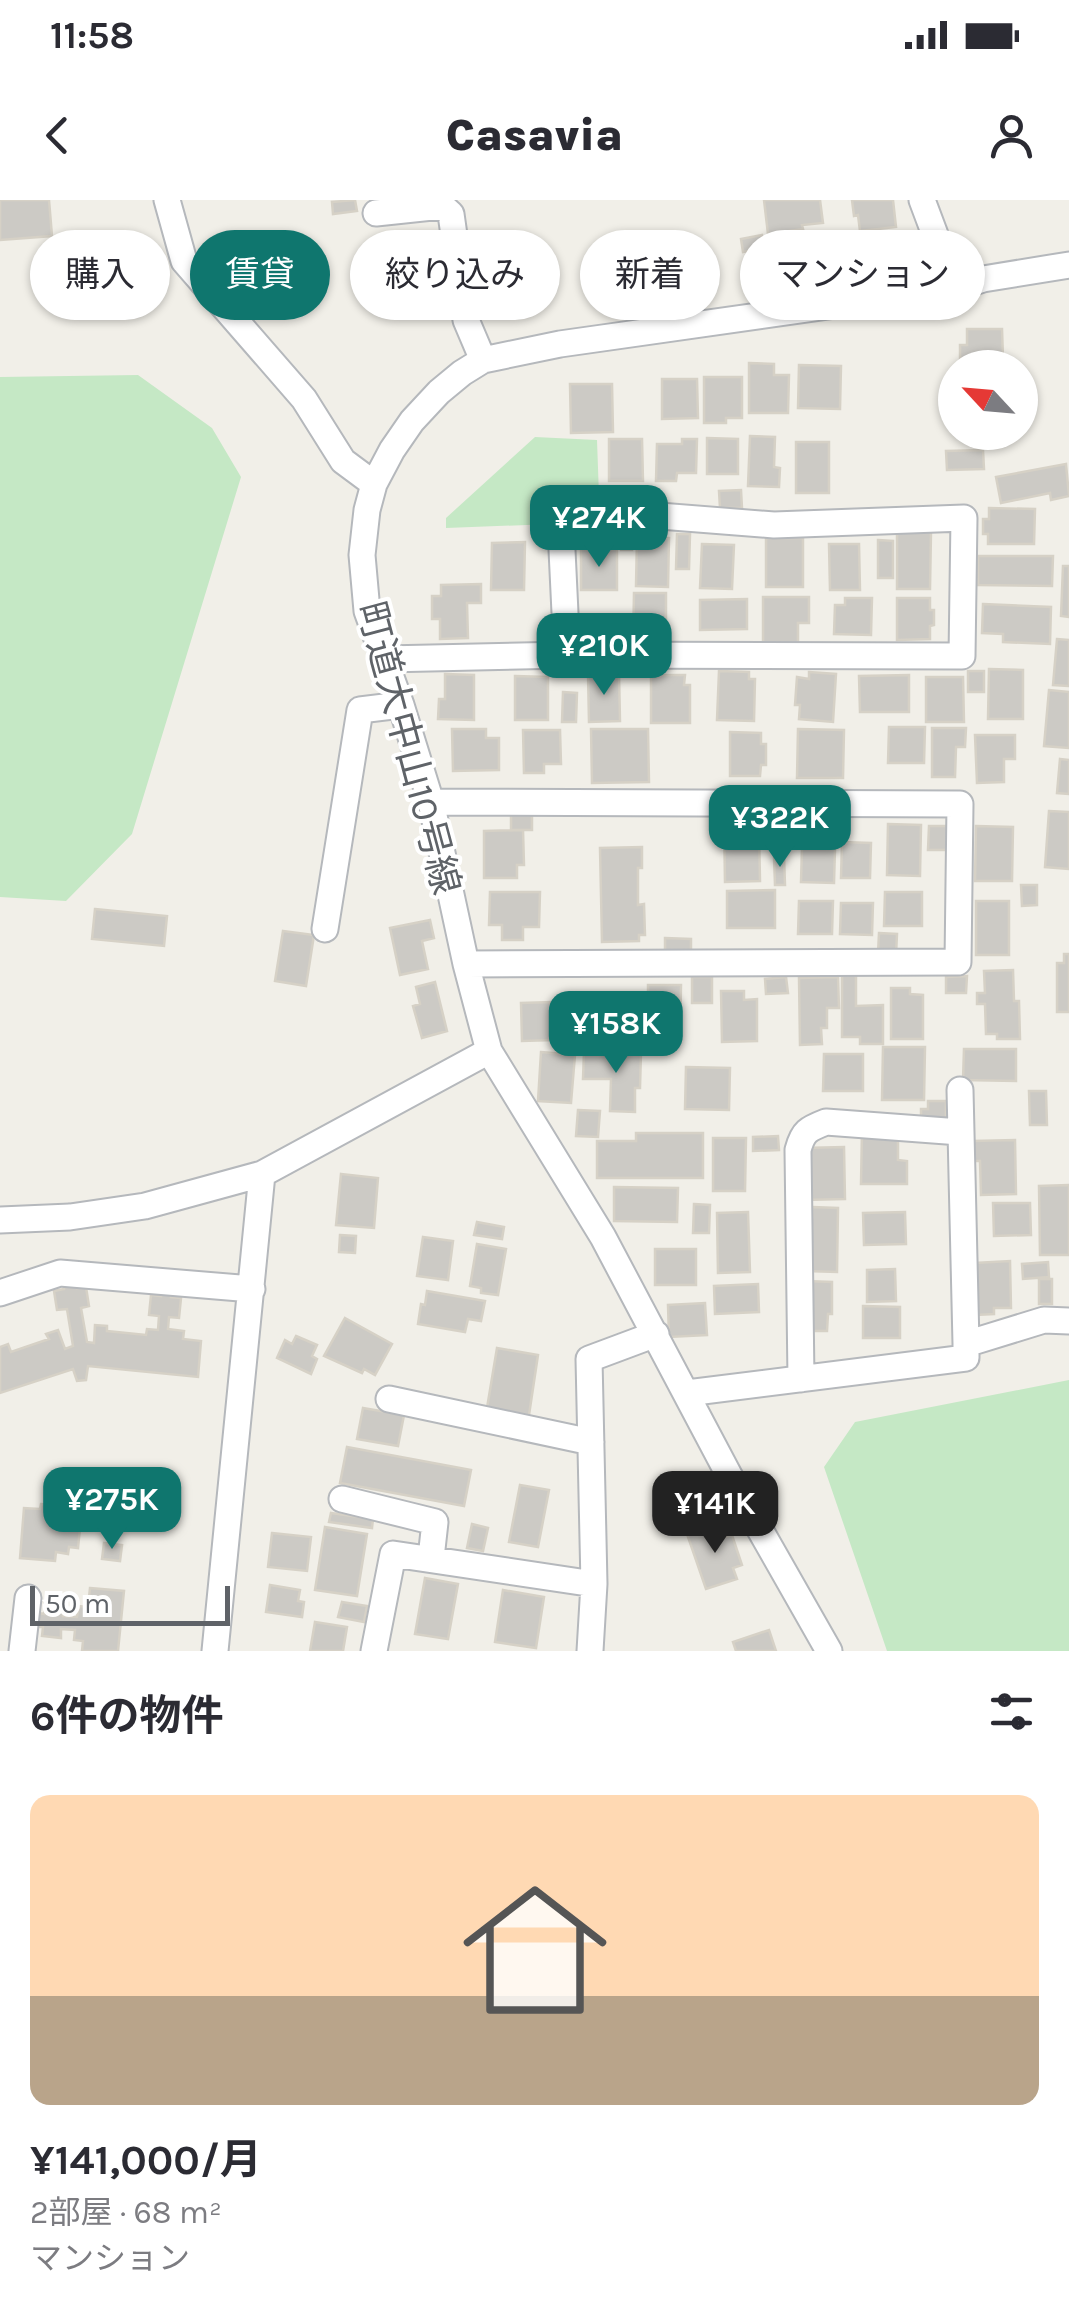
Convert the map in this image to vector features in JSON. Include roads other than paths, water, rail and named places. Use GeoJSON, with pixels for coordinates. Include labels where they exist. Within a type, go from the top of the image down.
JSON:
{"type":"FeatureCollection","features":[{"type":"Feature","properties":{"kind":"street"},"geometry":{"type":"LineString","coordinates":[[166,200],[184,261],[304,400],[343,462],[374,484]]}},
{"type":"Feature","properties":{"kind":"street"},"geometry":{"type":"LineString","coordinates":[[922,200],[933,230]]}},
{"type":"Feature","properties":{"kind":"street"},"geometry":{"type":"LineString","coordinates":[[376,213],[442,206],[451,214],[466,320],[483,360]]}},
{"type":"Feature","properties":{"kind":"street","name":"町道大中山10号線"},"geometry":{"type":"LineString","coordinates":[[985,280],[1069,266]]}},
{"type":"Feature","properties":{"kind":"street","name":"町道大中山10号線"},"geometry":{"type":"LineString","coordinates":[[740,318],[560,344],[483,360],[462,373],[412,421],[374,484],[362,555],[367,612],[431,802],[489,1052],[604,1237],[730,1476],[829,1651]]}},
{"type":"Feature","properties":{"kind":"street"},"geometry":{"type":"LineString","coordinates":[[385,660],[567,655],[962,656],[964,518],[774,525],[571,509],[562,530],[567,655]]}},
{"type":"Feature","properties":{"kind":"street"},"geometry":{"type":"LineString","coordinates":[[325,929],[360,710],[400,705]]}},
{"type":"Feature","properties":{"kind":"street"},"geometry":{"type":"LineString","coordinates":[[431,802],[960,804],[958,962],[466,964]]}},
{"type":"Feature","properties":{"kind":"street"},"geometry":{"type":"LineString","coordinates":[[0,1220],[70,1217],[145,1206],[262,1174],[489,1052]]}},
{"type":"Feature","properties":{"kind":"street"},"geometry":{"type":"LineString","coordinates":[[687,1393],[966,1358],[960,1090]]}},
{"type":"Feature","properties":{"kind":"street"},"geometry":{"type":"LineString","coordinates":[[801,1379],[801,1140],[809,1129],[826,1122],[960,1132]]}},
{"type":"Feature","properties":{"kind":"street"},"geometry":{"type":"LineString","coordinates":[[215,1651],[262,1174]]}},
{"type":"Feature","properties":{"kind":"street"},"geometry":{"type":"LineString","coordinates":[[0,1293],[60,1273],[252,1290]]}},
{"type":"Feature","properties":{"kind":"street"},"geometry":{"type":"LineString","coordinates":[[966,1344],[1044,1320],[1069,1322]]}},
{"type":"Feature","properties":{"kind":"street"},"geometry":{"type":"LineString","coordinates":[[590,1651],[594,1584],[589,1360],[656,1334]]}},
{"type":"Feature","properties":{"kind":"street"},"geometry":{"type":"LineString","coordinates":[[389,1399],[591,1442]]}},
{"type":"Feature","properties":{"kind":"street"},"geometry":{"type":"LineString","coordinates":[[342,1499],[435,1522],[431,1558]]}},
{"type":"Feature","properties":{"kind":"street"},"geometry":{"type":"LineString","coordinates":[[374,1651],[392,1554],[594,1584]]}},
{"type":"Feature","properties":{"kind":"street"},"geometry":{"type":"LineString","coordinates":[[22,1651],[28,1598]]}}]}
